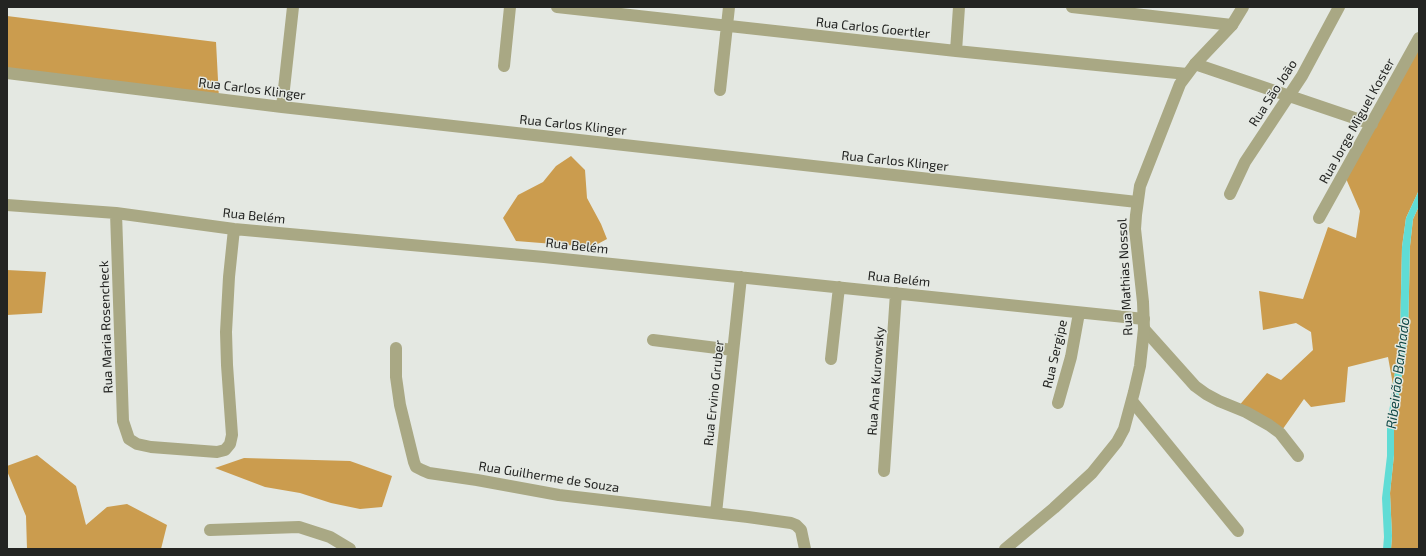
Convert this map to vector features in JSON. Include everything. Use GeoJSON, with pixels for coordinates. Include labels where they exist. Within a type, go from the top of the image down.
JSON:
{"type":"FeatureCollection","features":[{"type":"Feature","properties":{"kind":"street"},"geometry":{"type":"LineString","coordinates":[[282,107],[293,7]]}},
{"type":"Feature","properties":{"kind":"street"},"geometry":{"type":"LineString","coordinates":[[504,66],[510,7]]}},
{"type":"Feature","properties":{"kind":"street","name":"Rua Carlos Goertler"},"geometry":{"type":"LineString","coordinates":[[556,7],[956,51],[1191,69],[1289,96],[1372,124]]}},
{"type":"Feature","properties":{"kind":"street"},"geometry":{"type":"LineString","coordinates":[[720,90],[729,7]]}},
{"type":"Feature","properties":{"kind":"street"},"geometry":{"type":"LineString","coordinates":[[956,51],[959,7]]}},
{"type":"Feature","properties":{"kind":"street"},"geometry":{"type":"LineString","coordinates":[[1072,7],[1232,25]]}},
{"type":"Feature","properties":{"kind":"street","name":"Rua Mathias Nossol"},"geometry":{"type":"LineString","coordinates":[[1005,549],[1072,492],[1106,457],[1124,429],[1140,366],[1144,324],[1135,229],[1140,186],[1176,94],[1191,69],[1232,25],[1243,7]]}},
{"type":"Feature","properties":{"kind":"street","name":"Rua São João"},"geometry":{"type":"LineString","coordinates":[[1230,194],[1245,162],[1289,96],[1313,56],[1339,7]]}},
{"type":"Feature","properties":{"kind":"street","name":"Rua Jorge Miguel Koster"},"geometry":{"type":"LineString","coordinates":[[1319,218],[1419,38]]}},
{"type":"Feature","properties":{"kind":"street","name":"Rua Carlos Klinger"},"geometry":{"type":"LineString","coordinates":[[7,73],[282,107],[1137,202]]}},
{"type":"Feature","properties":{"kind":"street","name":"Rua Belém"},"geometry":{"type":"LineString","coordinates":[[7,205],[116,213],[234,229],[528,255],[1079,312],[1144,324]]}},
{"type":"Feature","properties":{"kind":"street","name":"Rua Maria Rosencheck"},"geometry":{"type":"LineString","coordinates":[[116,213],[123,421],[129,439],[137,444],[151,446],[217,452],[224,450],[230,444],[232,435],[226,325],[234,229]]}},
{"type":"Feature","properties":{"kind":"street","name":"Rua Ervino Gruber"},"geometry":{"type":"LineString","coordinates":[[716,513],[741,277]]}},
{"type":"Feature","properties":{"kind":"street"},"geometry":{"type":"LineString","coordinates":[[831,359],[839,287]]}},
{"type":"Feature","properties":{"kind":"street","name":"Rua Ana Kurowsky"},"geometry":{"type":"LineString","coordinates":[[884,471],[896,293]]}},
{"type":"Feature","properties":{"kind":"street","name":"Rua Sergipe"},"geometry":{"type":"LineString","coordinates":[[1058,403],[1071,357],[1079,312]]}},
{"type":"Feature","properties":{"kind":"street"},"geometry":{"type":"LineString","coordinates":[[1144,324],[1195,386],[1219,401],[1246,412],[1269,425],[1280,433],[1298,456]]}},
{"type":"Feature","properties":{"kind":"street"},"geometry":{"type":"LineString","coordinates":[[653,340],[733,350]]}},
{"type":"Feature","properties":{"kind":"street","name":"Rua Guilherme de Souza"},"geometry":{"type":"LineString","coordinates":[[396,348],[396,377],[400,405],[414,462],[416,467],[422,470],[429,473],[477,480],[559,496],[775,520],[796,525],[803,534],[805,549]]}},
{"type":"Feature","properties":{"kind":"street"},"geometry":{"type":"LineString","coordinates":[[1132,401],[1238,531]]}},
{"type":"Feature","properties":{"kind":"street"},"geometry":{"type":"LineString","coordinates":[[210,530],[299,527],[330,537],[350,549]]}},
{"type":"Feature","properties":{"kind":"shaded area"},"geometry":{"type":"Polygon","coordinates":[[[7,16],[216,42],[219,99],[7,73],[7,16]]]}},
{"type":"Feature","properties":{"kind":"shaded area"},"geometry":{"type":"Polygon","coordinates":[[[1419,38],[1419,190],[1406,218],[1402,247],[1400,338],[1393,385],[1388,357],[1348,367],[1345,402],[1311,407],[1304,399],[1280,433],[1237,408],[1267,373],[1281,380],[1313,350],[1311,332],[1296,323],[1263,330],[1259,291],[1303,299],[1328,227],[1356,238],[1360,211],[1344,174],[1419,38]]]}},
{"type":"Feature","properties":{"kind":"shaded area"},"geometry":{"type":"Polygon","coordinates":[[[571,156],[585,170],[587,198],[607,239],[592,247],[516,241],[503,218],[518,195],[543,182],[556,166],[571,156]]]}},
{"type":"Feature","properties":{"kind":"shaded area"},"geometry":{"type":"Polygon","coordinates":[[[1419,206],[1419,549],[1391,549],[1392,536],[1390,493],[1394,455],[1394,425],[1408,337],[1410,246],[1413,219],[1419,206]]]}},
{"type":"Feature","properties":{"kind":"shaded area"},"geometry":{"type":"Polygon","coordinates":[[[7,270],[46,272],[42,313],[7,315],[7,270]]]}},
{"type":"Feature","properties":{"kind":"shaded area"},"geometry":{"type":"Polygon","coordinates":[[[37,455],[76,486],[86,525],[107,507],[127,504],[167,525],[161,549],[27,549],[26,516],[7,471],[7,466],[37,455]]]}},
{"type":"Feature","properties":{"kind":"shaded area"},"geometry":{"type":"Polygon","coordinates":[[[244,458],[350,461],[392,476],[382,507],[360,509],[331,503],[300,493],[265,487],[215,468],[244,458]]]}},
{"type":"Feature","properties":{"kind":"water","name":"Ribeirão Banhado"},"geometry":{"type":"Polygon","coordinates":[[[1419,190],[1419,206],[1413,219],[1410,246],[1408,337],[1394,425],[1394,455],[1390,493],[1392,536],[1391,549],[1383,549],[1384,537],[1382,498],[1387,456],[1387,426],[1400,338],[1402,247],[1406,218],[1419,190]]]}}]}
